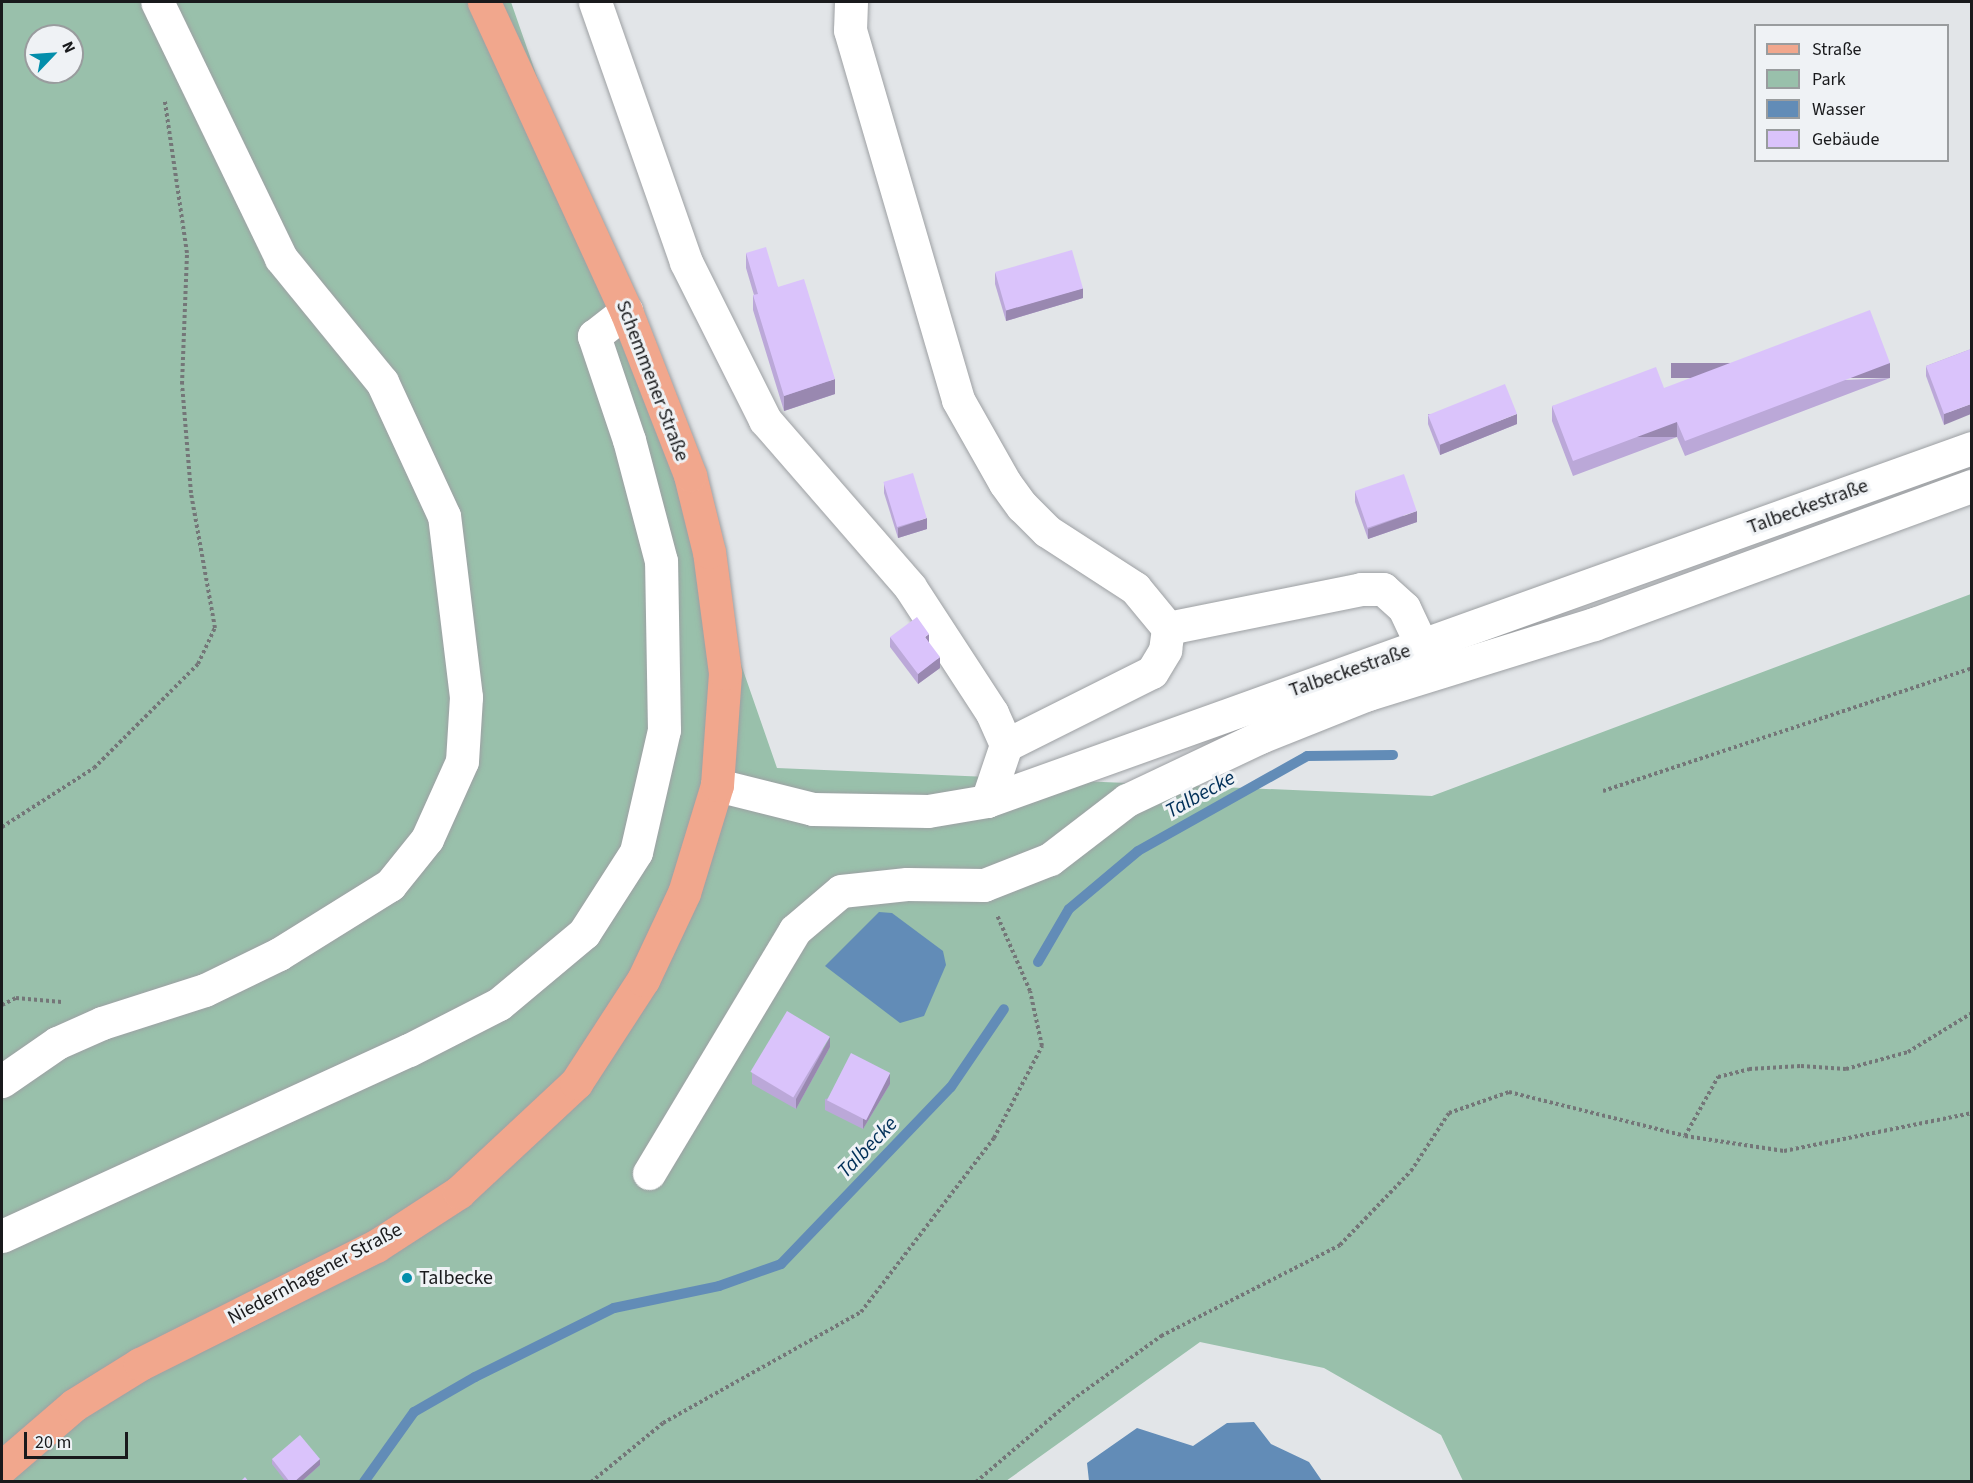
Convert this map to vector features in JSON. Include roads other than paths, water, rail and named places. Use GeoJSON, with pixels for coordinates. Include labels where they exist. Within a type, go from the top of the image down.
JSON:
{"type":"FeatureCollection","features":[{"type":"Feature","properties":{"kind":"main road","name":"Schemmener Straße"},"geometry":{"type":"LineString","coordinates":[[484,2],[626,311],[690,475],[709,552],[725,673],[717,785]]}},
{"type":"Feature","properties":{"kind":"main road","name":"Niedernhagener Straße"},"geometry":{"type":"LineString","coordinates":[[2,1467],[74,1404],[140,1364],[376,1246],[459,1192],[518,1142],[576,1083],[643,980],[684,893],[717,785]]}},
{"type":"Feature","properties":{"kind":"street"},"geometry":{"type":"LineString","coordinates":[[2,1081],[57,1043],[102,1023],[205,990],[279,954],[390,885],[427,839],[462,761],[466,697],[444,516],[382,382],[281,258],[157,2]]}},
{"type":"Feature","properties":{"kind":"street"},"geometry":{"type":"LineString","coordinates":[[595,2],[686,262],[765,420],[910,587],[992,713],[1006,745],[987,801]]}},
{"type":"Feature","properties":{"kind":"street"},"geometry":{"type":"LineString","coordinates":[[851,2],[850,30],[958,400],[1005,483],[1022,506],[1047,531],[1135,588],[1168,628],[1165,650],[1152,672],[1006,745]]}},
{"type":"Feature","properties":{"kind":"street"},"geometry":{"type":"LineString","coordinates":[[2,1236],[409,1050],[499,1004],[584,933],[636,852],[664,730],[661,561],[629,440],[594,336],[626,311]]}},
{"type":"Feature","properties":{"kind":"street","name":"Talbeckestraße"},"geometry":{"type":"LineString","coordinates":[[717,785],[824,810],[928,811],[987,801],[1127,748],[1422,646],[1971,448]]}},
{"type":"Feature","properties":{"kind":"street"},"geometry":{"type":"LineString","coordinates":[[649,1173],[795,930],[841,891],[907,884],[984,885],[1050,859],[1127,800],[1260,737],[1368,694],[1594,624],[1971,486]]}},
{"type":"Feature","properties":{"kind":"street"},"geometry":{"type":"LineString","coordinates":[[1168,628],[1361,589],[1383,589],[1404,608],[1422,646]]}},
{"type":"Feature","properties":{"kind":"water"},"geometry":{"type":"Polygon","coordinates":[[[879,912],[892,913],[943,951],[946,965],[924,1016],[900,1023],[825,966],[879,912]]]}},
{"type":"Feature","properties":{"kind":"water"},"geometry":{"type":"Polygon","coordinates":[[[1254,1422],[1271,1444],[1309,1462],[1322,1481],[1089,1481],[1087,1463],[1137,1428],[1193,1446],[1227,1423],[1254,1422]]]}},
{"type":"Feature","properties":{"kind":"waterway","name":"Talbecke"},"geometry":{"type":"LineString","coordinates":[[1038,962],[1069,909],[1138,851],[1307,756],[1393,755]]}},
{"type":"Feature","properties":{"kind":"waterway","name":"Talbecke"},"geometry":{"type":"LineString","coordinates":[[364,1482],[414,1412],[475,1377],[614,1308],[719,1286],[781,1264],[951,1087],[1004,1009]]}},
{"type":"Feature","properties":{"kind":"place","name":"Talbecke"},"geometry":{"type":"Point","coordinates":[407,1278]}}]}
